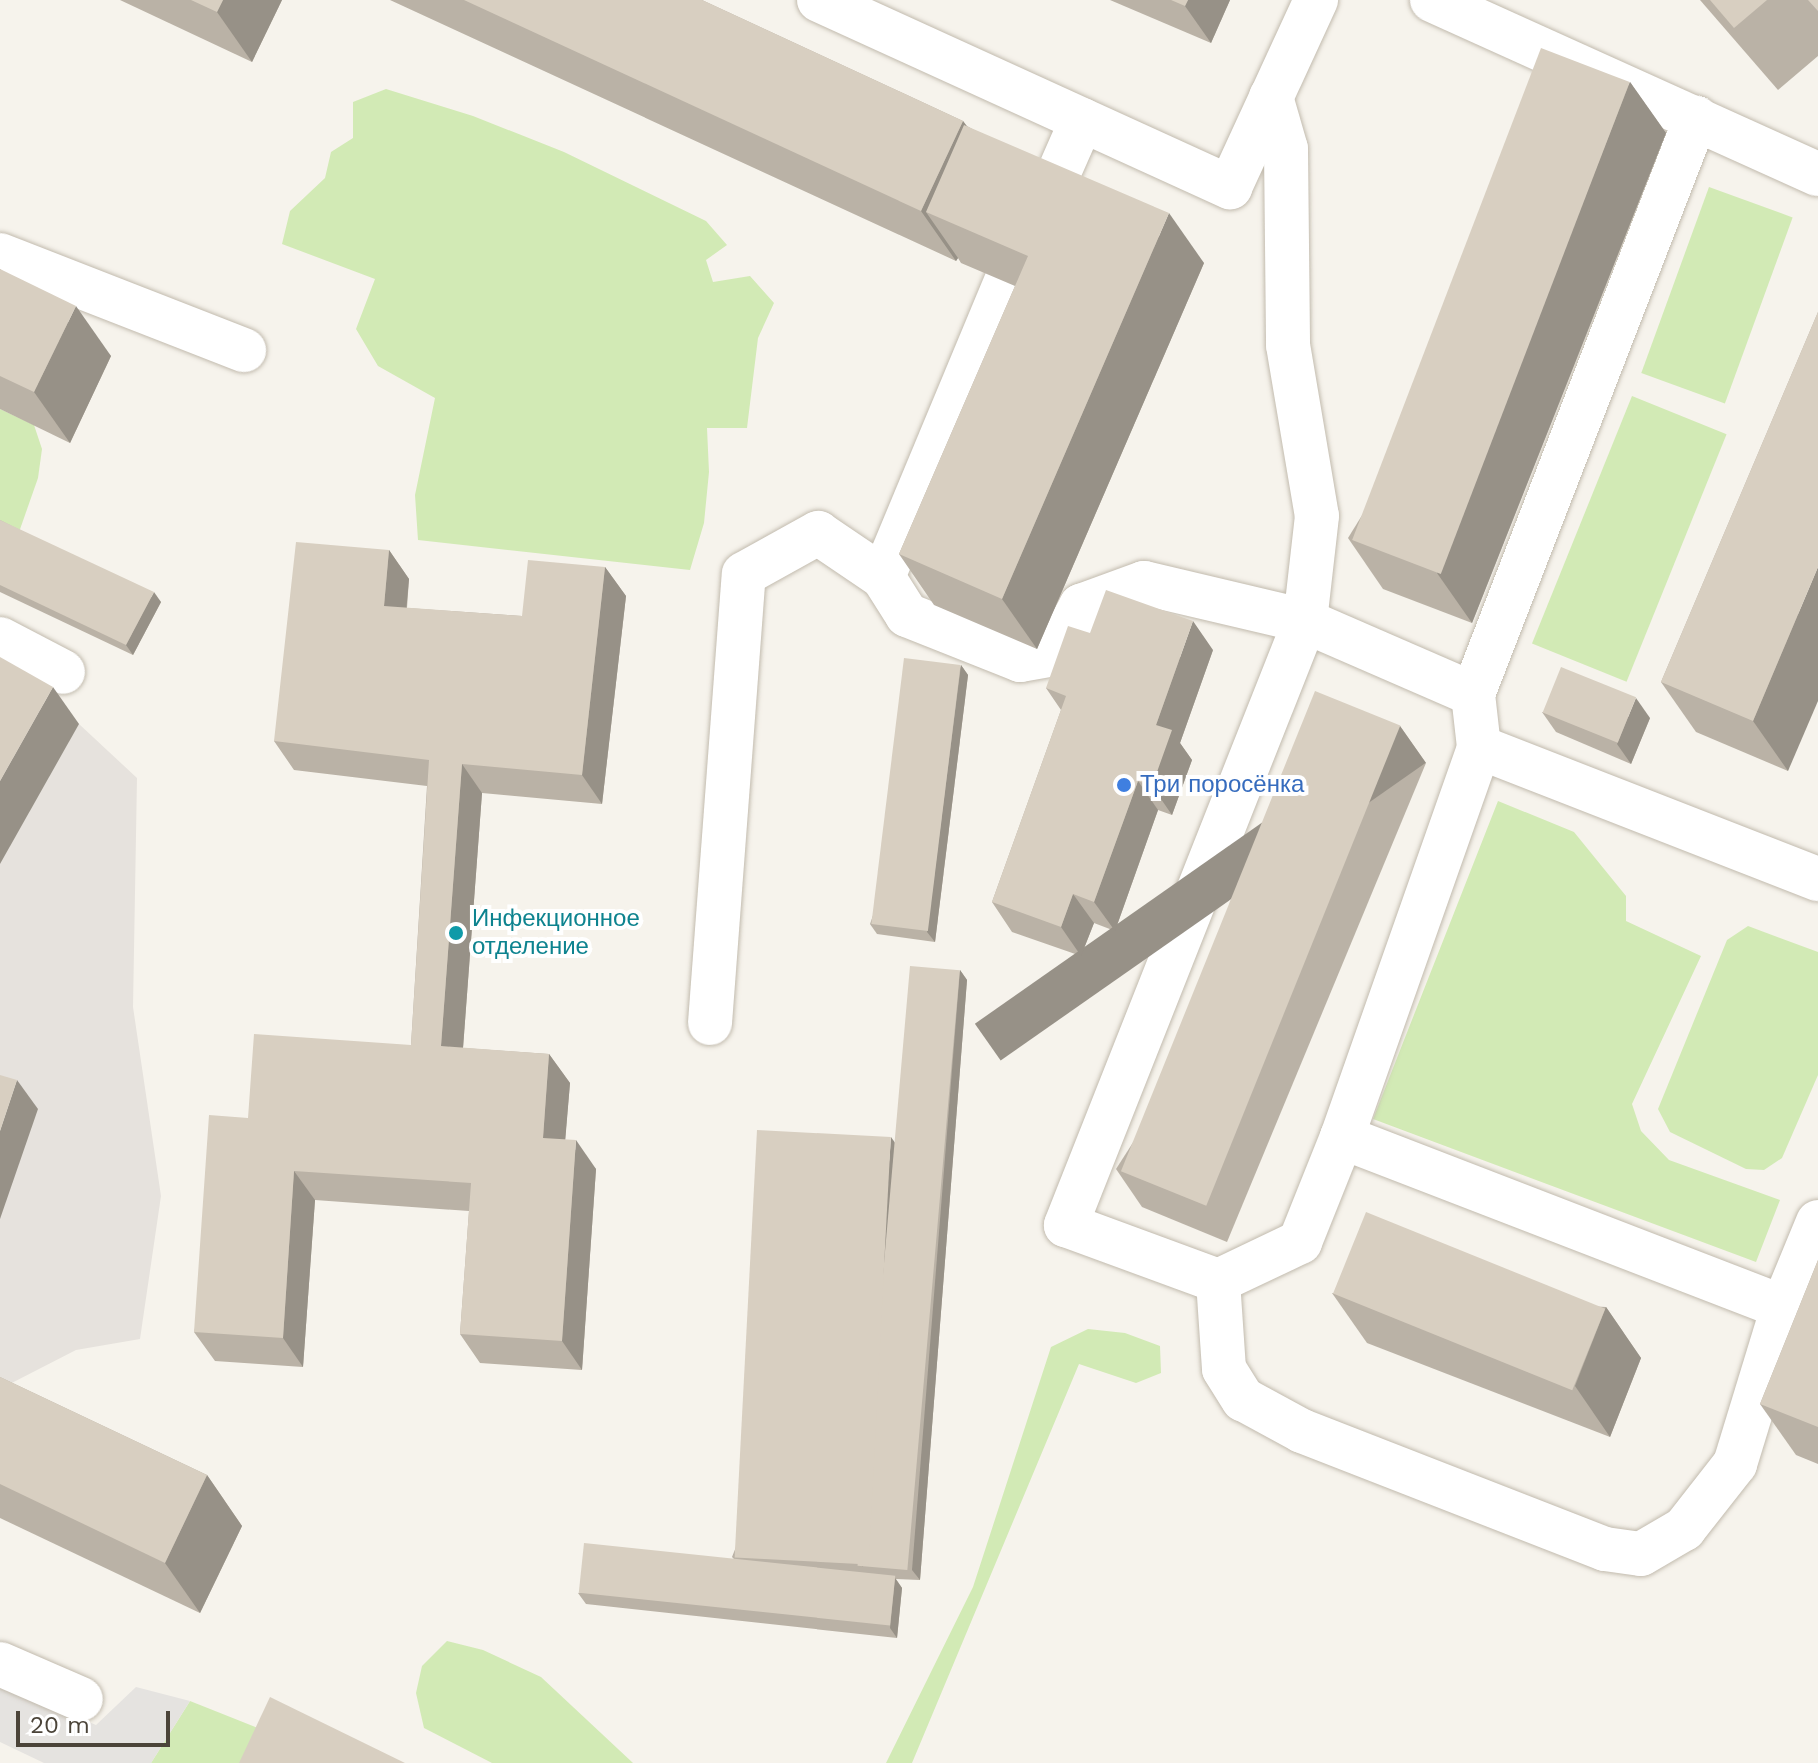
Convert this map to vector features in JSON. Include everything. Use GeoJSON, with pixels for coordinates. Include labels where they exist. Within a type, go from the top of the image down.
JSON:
{"type":"FeatureCollection","features":[{"type":"Feature","properties":{"kind":"lane"},"geometry":{"type":"LineString","coordinates":[[819,0],[1230,187],[1316,0]]}},
{"type":"Feature","properties":{"kind":"lane"},"geometry":{"type":"LineString","coordinates":[[1432,0],[1818,174]]}},
{"type":"Feature","properties":{"kind":"lane"},"geometry":{"type":"LineString","coordinates":[[1271,97],[1286,149],[1288,345],[1317,516],[1305,621],[1066,1225],[1218,1281],[1300,1242],[1342,1137],[1479,747],[1473,694],[1696,118]]}},
{"type":"Feature","properties":{"kind":"lane"},"geometry":{"type":"LineString","coordinates":[[1049,195],[1082,120]]}},
{"type":"Feature","properties":{"kind":"lane"},"geometry":{"type":"LineString","coordinates":[[0,255],[244,350]]}},
{"type":"Feature","properties":{"kind":"lane"},"geometry":{"type":"LineString","coordinates":[[883,577],[1006,282]]}},
{"type":"Feature","properties":{"kind":"lane"},"geometry":{"type":"LineString","coordinates":[[710,1023],[744,574],[818,533],[883,577],[907,615],[1020,660],[1055,654],[1081,606],[1144,583],[1305,621],[1473,694]]}},
{"type":"Feature","properties":{"kind":"lane"},"geometry":{"type":"LineString","coordinates":[[0,639],[63,672]]}},
{"type":"Feature","properties":{"kind":"lane"},"geometry":{"type":"LineString","coordinates":[[1479,747],[1818,879]]}},
{"type":"Feature","properties":{"kind":"lane"},"geometry":{"type":"LineString","coordinates":[[1342,1137],[1783,1307]]}},
{"type":"Feature","properties":{"kind":"lane"},"geometry":{"type":"LineString","coordinates":[[1218,1281],[1224,1369],[1243,1399],[1302,1431],[1605,1549],[1641,1554],[1684,1529],[1735,1464],[1783,1307],[1818,1222]]}},
{"type":"Feature","properties":{"kind":"lane"},"geometry":{"type":"LineString","coordinates":[[0,1664],[81,1699]]}},
{"type":"Feature","properties":{"kind":"shaded area"},"geometry":{"type":"Polygon","coordinates":[[[0,680],[79,724],[137,778],[133,1007],[161,1196],[140,1339],[76,1350],[0,1389],[0,680]]]}},
{"type":"Feature","properties":{"kind":"shaded area"},"geometry":{"type":"Polygon","coordinates":[[[0,1684],[96,1725],[136,1687],[190,1701],[151,1763],[44,1763],[0,1742],[0,1684]]]}},
{"type":"Feature","properties":{"kind":"green space"},"geometry":{"type":"Polygon","coordinates":[[[386,89],[473,116],[564,152],[706,221],[727,245],[706,260],[713,282],[750,276],[774,303],[758,338],[747,428],[707,428],[709,472],[704,523],[690,570],[418,540],[415,495],[435,398],[378,366],[356,329],[375,279],[282,244],[290,211],[325,178],[331,152],[353,138],[353,102],[386,89]]]}},
{"type":"Feature","properties":{"kind":"green space"},"geometry":{"type":"Polygon","coordinates":[[[1709,187],[1793,217],[1725,403],[1641,373],[1709,187]]]}},
{"type":"Feature","properties":{"kind":"green space"},"geometry":{"type":"Polygon","coordinates":[[[1632,396],[1727,434],[1627,682],[1532,644],[1632,396]]]}},
{"type":"Feature","properties":{"kind":"green space"},"geometry":{"type":"Polygon","coordinates":[[[0,409],[34,425],[42,449],[38,478],[18,535],[0,527],[0,409]]]}},
{"type":"Feature","properties":{"kind":"green space"},"geometry":{"type":"Polygon","coordinates":[[[1498,801],[1574,832],[1626,896],[1626,921],[1701,956],[1632,1104],[1641,1131],[1669,1160],[1780,1200],[1756,1262],[1373,1119],[1498,801]]]}},
{"type":"Feature","properties":{"kind":"green space"},"geometry":{"type":"Polygon","coordinates":[[[1748,926],[1818,952],[1818,1075],[1782,1158],[1764,1170],[1746,1169],[1670,1132],[1658,1109],[1727,940],[1748,926]]]}},
{"type":"Feature","properties":{"kind":"green space"},"geometry":{"type":"Polygon","coordinates":[[[1088,1329],[1125,1333],[1160,1346],[1161,1373],[1136,1383],[1079,1364],[912,1763],[886,1763],[973,1587],[1051,1347],[1088,1329]]]}},
{"type":"Feature","properties":{"kind":"green space"},"geometry":{"type":"Polygon","coordinates":[[[447,1641],[483,1650],[541,1677],[633,1763],[492,1763],[424,1728],[416,1693],[422,1666],[447,1641]]]}},
{"type":"Feature","properties":{"kind":"green space"},"geometry":{"type":"Polygon","coordinates":[[[190,1701],[306,1747],[298,1763],[151,1763],[190,1701]]]}},
{"type":"Feature","properties":{"kind":"building"},"geometry":{"type":"Polygon","coordinates":[[[191,0],[223,0],[217,12],[191,0]]]}},
{"type":"Feature","properties":{"kind":"building"},"geometry":{"type":"Polygon","coordinates":[[[464,0],[702,0],[963,121],[921,211],[464,0]]]}},
{"type":"Feature","properties":{"kind":"building"},"geometry":{"type":"Polygon","coordinates":[[[1171,0],[1188,0],[1185,6],[1171,0]]]}},
{"type":"Feature","properties":{"kind":"building"},"geometry":{"type":"Polygon","coordinates":[[[1710,0],[1767,0],[1734,28],[1710,0]]]}},
{"type":"Feature","properties":{"kind":"building"},"geometry":{"type":"Polygon","coordinates":[[[1808,0],[1818,0],[1818,11],[1808,0]]]}},
{"type":"Feature","properties":{"kind":"building"},"geometry":{"type":"Polygon","coordinates":[[[1541,48],[1630,82],[1441,574],[1352,540],[1541,48]]]}},
{"type":"Feature","properties":{"kind":"building"},"geometry":{"type":"Polygon","coordinates":[[[964,125],[1169,213],[1002,599],[899,554],[1028,256],[926,212],[964,125]]]}},
{"type":"Feature","properties":{"kind":"building"},"geometry":{"type":"Polygon","coordinates":[[[0,269],[76,306],[34,392],[0,376],[0,269]]]}},
{"type":"Feature","properties":{"kind":"building"},"geometry":{"type":"Polygon","coordinates":[[[1818,312],[1818,567],[1753,721],[1661,682],[1818,312]]]}},
{"type":"Feature","properties":{"kind":"building"},"geometry":{"type":"Polygon","coordinates":[[[0,520],[154,592],[126,645],[0,585],[0,520]]]}},
{"type":"Feature","properties":{"kind":"building","name":"Инфекционное отделение"},"geometry":{"type":"Polygon","coordinates":[[[296,542],[389,550],[384,606],[522,616],[528,560],[605,567],[582,775],[462,764],[441,1046],[549,1054],[543,1138],[576,1140],[562,1341],[460,1334],[471,1183],[294,1171],[283,1338],[194,1332],[209,1115],[248,1118],[254,1034],[411,1045],[429,760],[274,741],[296,542]]]}},
{"type":"Feature","properties":{"kind":"building","name":"Три поросёнка"},"geometry":{"type":"Polygon","coordinates":[[[1106,590],[1193,621],[1156,725],[1172,730],[1152,786],[1138,781],[1094,902],[1073,894],[1061,927],[992,902],[1066,696],[1046,688],[1068,626],[1090,633],[1106,590]]]}},
{"type":"Feature","properties":{"kind":"building"},"geometry":{"type":"Polygon","coordinates":[[[0,657],[53,687],[0,781],[0,657]]]}},
{"type":"Feature","properties":{"kind":"building"},"geometry":{"type":"Polygon","coordinates":[[[904,658],[961,665],[928,931],[871,924],[904,658]]]}},
{"type":"Feature","properties":{"kind":"building"},"geometry":{"type":"Polygon","coordinates":[[[1561,667],[1636,697],[1618,743],[1543,712],[1561,667]]]}},
{"type":"Feature","properties":{"kind":"building"},"geometry":{"type":"Polygon","coordinates":[[[1315,691],[1400,725],[1206,1206],[1121,1171],[1315,691]]]}},
{"type":"Feature","properties":{"kind":"building"},"geometry":{"type":"Polygon","coordinates":[[[910,966],[960,970],[907,1570],[858,1566],[910,966]]]}},
{"type":"Feature","properties":{"kind":"building"},"geometry":{"type":"Polygon","coordinates":[[[0,1075],[17,1080],[0,1131],[0,1075]]]}},
{"type":"Feature","properties":{"kind":"building"},"geometry":{"type":"Polygon","coordinates":[[[757,1130],[891,1137],[868,1564],[735,1557],[757,1130]]]}},
{"type":"Feature","properties":{"kind":"building"},"geometry":{"type":"Polygon","coordinates":[[[1366,1212],[1605,1309],[1572,1390],[1333,1294],[1366,1212]]]}},
{"type":"Feature","properties":{"kind":"building"},"geometry":{"type":"Polygon","coordinates":[[[1818,1260],[1818,1427],[1760,1404],[1818,1260]]]}},
{"type":"Feature","properties":{"kind":"building"},"geometry":{"type":"Polygon","coordinates":[[[0,1377],[207,1475],[165,1563],[0,1484],[0,1377]]]}},
{"type":"Feature","properties":{"kind":"building"},"geometry":{"type":"Polygon","coordinates":[[[584,1543],[895,1576],[890,1625],[579,1593],[584,1543]]]}},
{"type":"Feature","properties":{"kind":"building"},"geometry":{"type":"Polygon","coordinates":[[[270,1697],[405,1763],[239,1763],[270,1697]]]}},
{"type":"Feature","properties":{"kind":"place","name":"Три поросёнка"},"geometry":{"type":"Point","coordinates":[1124,785]}},
{"type":"Feature","properties":{"kind":"place","name":"Инфекционное отделение"},"geometry":{"type":"Point","coordinates":[456,933]}}]}
